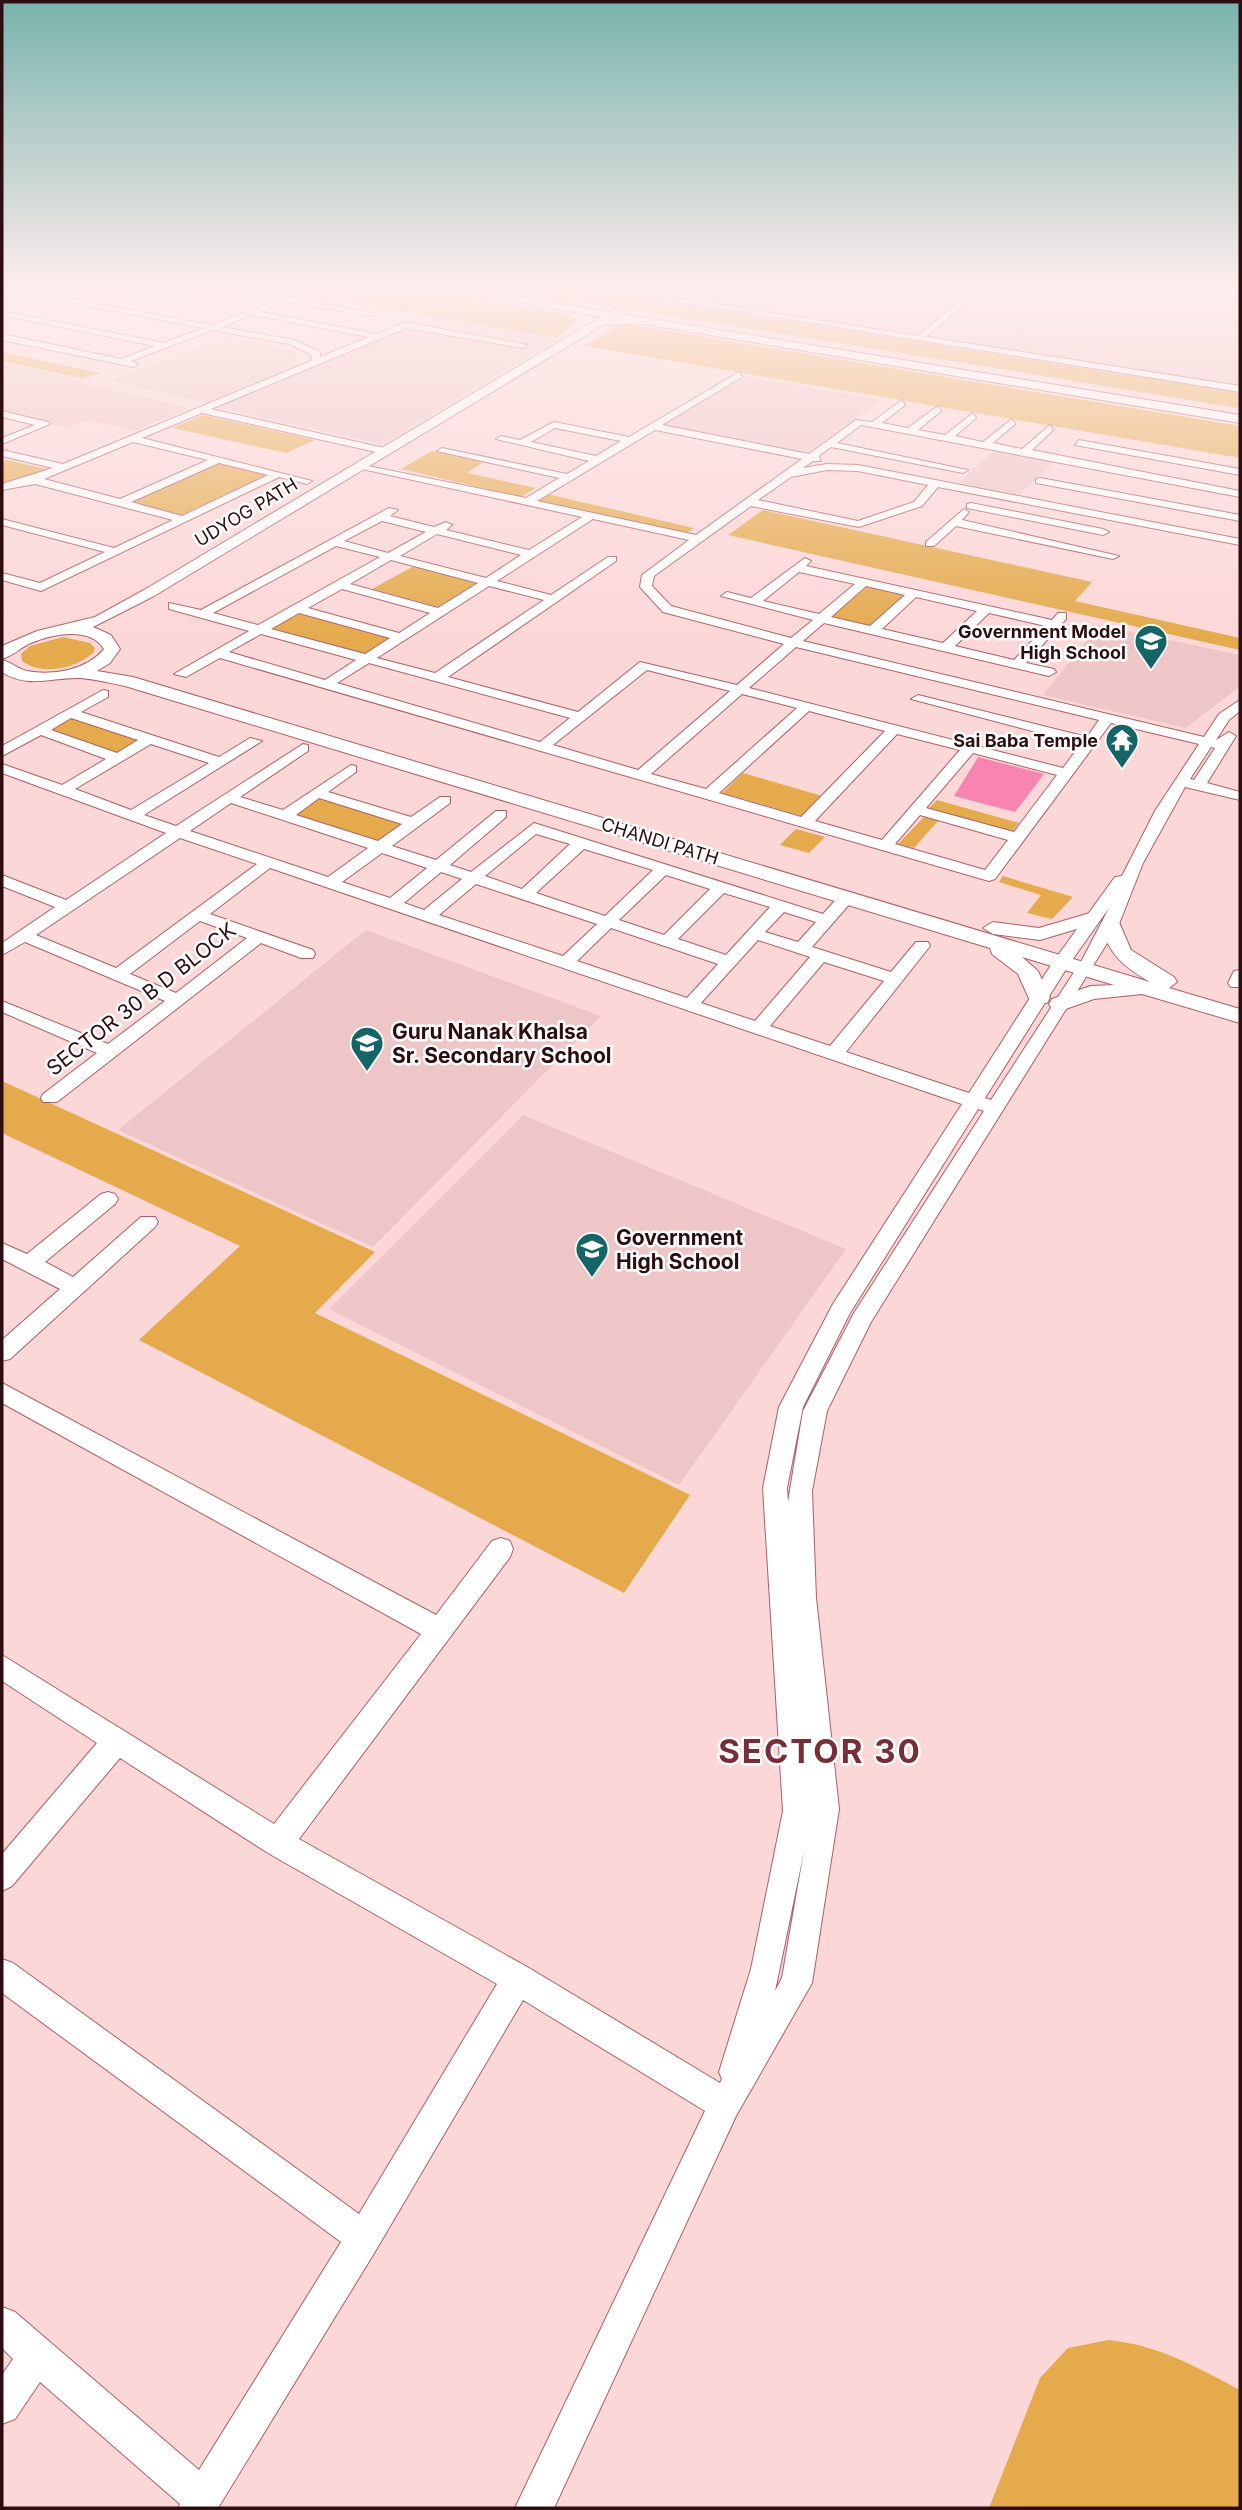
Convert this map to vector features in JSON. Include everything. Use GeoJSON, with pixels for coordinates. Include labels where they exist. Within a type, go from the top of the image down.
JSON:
{"type":"FeatureCollection","features":[{"type":"Feature","properties":{"kind":"main road","name":"UDYOG PATH"},"geometry":{"type":"LineString","coordinates":[[70,630],[100,620],[149,593],[366,467],[385,451],[461,406]]}},
{"type":"Feature","properties":{"kind":"main road","name":"UDYOG PATH"},"geometry":{"type":"LineString","coordinates":[[108,648],[121,620],[466,406]]}},
{"type":"Feature","properties":{"kind":"main road"},"geometry":{"type":"LineString","coordinates":[[1163,406],[1240,419]]}},
{"type":"Feature","properties":{"kind":"main road"},"geometry":{"type":"LineString","coordinates":[[1202,406],[1240,412]]}},
{"type":"Feature","properties":{"kind":"main road"},"geometry":{"type":"LineString","coordinates":[[9,631],[43,633],[70,630]]}},
{"type":"Feature","properties":{"kind":"main road","name":"CHANDI PATH"},"geometry":{"type":"LineString","coordinates":[[70,630],[99,635],[108,648],[141,675],[1167,988],[1240,1016]]}},
{"type":"Feature","properties":{"kind":"main road"},"geometry":{"type":"LineString","coordinates":[[2,654],[23,639],[43,633]]}},
{"type":"Feature","properties":{"kind":"main road"},"geometry":{"type":"LineString","coordinates":[[12,688],[44,678],[77,673],[108,648]]}},
{"type":"Feature","properties":{"kind":"main road"},"geometry":{"type":"LineString","coordinates":[[2,665],[12,673],[44,678]]}},
{"type":"Feature","properties":{"kind":"main road","name":"CHANDI PATH"},"geometry":{"type":"LineString","coordinates":[[77,673],[127,681],[847,897],[978,931]]}},
{"type":"Feature","properties":{"kind":"main road"},"geometry":{"type":"LineString","coordinates":[[978,931],[1040,934],[1100,921],[1116,948],[1167,988]]}},
{"type":"Feature","properties":{"kind":"main road"},"geometry":{"type":"LineString","coordinates":[[978,931],[1027,971],[1050,1001],[1119,989],[1167,988]]}},
{"type":"Feature","properties":{"kind":"main road","name":"CHANDI PATH"},"geometry":{"type":"LineString","coordinates":[[1167,988],[1239,988]]}},
{"type":"Feature","properties":{"kind":"street"},"geometry":{"type":"LineString","coordinates":[[2,494],[210,406]]}},
{"type":"Feature","properties":{"kind":"street"},"geometry":{"type":"LineString","coordinates":[[527,502],[685,406]]}},
{"type":"Feature","properties":{"kind":"street"},"geometry":{"type":"LineString","coordinates":[[874,425],[897,406]]}},
{"type":"Feature","properties":{"kind":"street"},"geometry":{"type":"LineString","coordinates":[[909,434],[938,409]]}},
{"type":"Feature","properties":{"kind":"street"},"geometry":{"type":"LineString","coordinates":[[201,410],[385,451]]}},
{"type":"Feature","properties":{"kind":"street"},"geometry":{"type":"LineString","coordinates":[[2,414],[45,424],[2,441]]}},
{"type":"Feature","properties":{"kind":"street"},"geometry":{"type":"LineString","coordinates":[[934,445],[973,416]]}},
{"type":"Feature","properties":{"kind":"street"},"geometry":{"type":"LineString","coordinates":[[1223,745],[692,618],[667,609],[652,597],[646,587],[648,575],[859,422],[909,434],[1024,452],[1240,494]]}},
{"type":"Feature","properties":{"kind":"street"},"geometry":{"type":"LineString","coordinates":[[985,448],[1012,422]]}},
{"type":"Feature","properties":{"kind":"street"},"geometry":{"type":"LineString","coordinates":[[522,443],[554,425],[629,440]]}},
{"type":"Feature","properties":{"kind":"street"},"geometry":{"type":"LineString","coordinates":[[651,426],[1240,542]]}},
{"type":"Feature","properties":{"kind":"street"},"geometry":{"type":"LineString","coordinates":[[1024,452],[1050,428]]}},
{"type":"Feature","properties":{"kind":"street"},"geometry":{"type":"LineString","coordinates":[[1019,499],[1088,435]]}},
{"type":"Feature","properties":{"kind":"street"},"geometry":{"type":"LineString","coordinates":[[132,439],[307,481]]}},
{"type":"Feature","properties":{"kind":"street"},"geometry":{"type":"LineString","coordinates":[[500,439],[596,459]]}},
{"type":"Feature","properties":{"kind":"street"},"geometry":{"type":"LineString","coordinates":[[1123,451],[1134,440]]}},
{"type":"Feature","properties":{"kind":"street"},"geometry":{"type":"LineString","coordinates":[[1079,443],[1240,472]]}},
{"type":"Feature","properties":{"kind":"street"},"geometry":{"type":"LineString","coordinates":[[829,444],[962,470]]}},
{"type":"Feature","properties":{"kind":"street"},"geometry":{"type":"LineString","coordinates":[[1163,458],[1176,446]]}},
{"type":"Feature","properties":{"kind":"street"},"geometry":{"type":"LineString","coordinates":[[883,454],[893,447]]}},
{"type":"Feature","properties":{"kind":"street"},"geometry":{"type":"LineString","coordinates":[[442,451],[567,477]]}},
{"type":"Feature","properties":{"kind":"street"},"geometry":{"type":"LineString","coordinates":[[2,453],[65,468]]}},
{"type":"Feature","properties":{"kind":"street"},"geometry":{"type":"LineString","coordinates":[[915,461],[924,453]]}},
{"type":"Feature","properties":{"kind":"street"},"geometry":{"type":"LineString","coordinates":[[1206,466],[1218,454]]}},
{"type":"Feature","properties":{"kind":"street"},"geometry":{"type":"LineString","coordinates":[[120,503],[217,460]]}},
{"type":"Feature","properties":{"kind":"street"},"geometry":{"type":"LineString","coordinates":[[750,502],[859,524],[918,504],[972,462]]}},
{"type":"Feature","properties":{"kind":"street"},"geometry":{"type":"LineString","coordinates":[[366,467],[698,539]]}},
{"type":"Feature","properties":{"kind":"street"},"geometry":{"type":"LineString","coordinates":[[788,474],[827,467],[858,468]]}},
{"type":"Feature","properties":{"kind":"street"},"geometry":{"type":"LineString","coordinates":[[2,576],[41,587],[278,474]]}},
{"type":"Feature","properties":{"kind":"street"},"geometry":{"type":"LineString","coordinates":[[2,487],[34,480],[182,519]]}},
{"type":"Feature","properties":{"kind":"street"},"geometry":{"type":"LineString","coordinates":[[1040,481],[1240,518]]}},
{"type":"Feature","properties":{"kind":"street"},"geometry":{"type":"LineString","coordinates":[[1063,507],[1084,489]]}},
{"type":"Feature","properties":{"kind":"street"},"geometry":{"type":"LineString","coordinates":[[930,544],[986,492]]}},
{"type":"Feature","properties":{"kind":"street"},"geometry":{"type":"LineString","coordinates":[[1085,551],[1103,532],[1128,497]]}},
{"type":"Feature","properties":{"kind":"street"},"geometry":{"type":"LineString","coordinates":[[1157,525],[1172,505]]}},
{"type":"Feature","properties":{"kind":"street"},"geometry":{"type":"LineString","coordinates":[[971,506],[1103,532]]}},
{"type":"Feature","properties":{"kind":"street"},"geometry":{"type":"LineString","coordinates":[[202,614],[393,510]]}},
{"type":"Feature","properties":{"kind":"street"},"geometry":{"type":"LineString","coordinates":[[1199,534],[1218,514]]}},
{"type":"Feature","properties":{"kind":"street"},"geometry":{"type":"LineString","coordinates":[[324,686],[591,516]]}},
{"type":"Feature","properties":{"kind":"street"},"geometry":{"type":"LineString","coordinates":[[380,517],[441,528],[530,554]]}},
{"type":"Feature","properties":{"kind":"street"},"geometry":{"type":"LineString","coordinates":[[1027,538],[1045,520]]}},
{"type":"Feature","properties":{"kind":"street"},"geometry":{"type":"LineString","coordinates":[[2,522],[114,551]]}},
{"type":"Feature","properties":{"kind":"street"},"geometry":{"type":"LineString","coordinates":[[954,522],[1113,556]]}},
{"type":"Feature","properties":{"kind":"street"},"geometry":{"type":"LineString","coordinates":[[181,674],[441,528]]}},
{"type":"Feature","properties":{"kind":"street"},"geometry":{"type":"LineString","coordinates":[[334,542],[554,599]]}},
{"type":"Feature","properties":{"kind":"street"},"geometry":{"type":"LineString","coordinates":[[437,678],[612,559]]}},
{"type":"Feature","properties":{"kind":"street"},"geometry":{"type":"LineString","coordinates":[[754,602],[801,564],[864,582],[986,609],[1058,621],[1017,664]]}},
{"type":"Feature","properties":{"kind":"street"},"geometry":{"type":"LineString","coordinates":[[639,776],[864,582]]}},
{"type":"Feature","properties":{"kind":"street"},"geometry":{"type":"LineString","coordinates":[[338,584],[440,612]]}},
{"type":"Feature","properties":{"kind":"street"},"geometry":{"type":"LineString","coordinates":[[873,630],[914,593]]}},
{"type":"Feature","properties":{"kind":"street"},"geometry":{"type":"LineString","coordinates":[[727,596],[1049,672]]}},
{"type":"Feature","properties":{"kind":"street"},"geometry":{"type":"LineString","coordinates":[[173,606],[580,717]]}},
{"type":"Feature","properties":{"kind":"street"},"geometry":{"type":"LineString","coordinates":[[295,608],[400,637]]}},
{"type":"Feature","properties":{"kind":"street"},"geometry":{"type":"LineString","coordinates":[[946,647],[986,609]]}},
{"type":"Feature","properties":{"kind":"street"},"geometry":{"type":"LineString","coordinates":[[218,653],[324,686],[989,876],[1108,718]]}},
{"type":"Feature","properties":{"kind":"street"},"geometry":{"type":"LineString","coordinates":[[541,748],[645,665],[1066,773]]}},
{"type":"Feature","properties":{"kind":"street"},"geometry":{"type":"LineString","coordinates":[[2,752],[103,694]]}},
{"type":"Feature","properties":{"kind":"street"},"geometry":{"type":"LineString","coordinates":[[918,699],[1090,742]]}},
{"type":"Feature","properties":{"kind":"street"},"geometry":{"type":"LineString","coordinates":[[725,2105],[766,1969],[797,1811],[775,1488],[791,1406],[841,1310],[983,1105],[1076,961],[1208,741],[1224,717],[1240,705]]}},
{"type":"Feature","properties":{"kind":"street"},"geometry":{"type":"LineString","coordinates":[[708,795],[807,706]]}},
{"type":"Feature","properties":{"kind":"street"},"geometry":{"type":"LineString","coordinates":[[69,713],[220,762]]}},
{"type":"Feature","properties":{"kind":"street"},"geometry":{"type":"LineString","coordinates":[[1198,786],[1240,720]]}},
{"type":"Feature","properties":{"kind":"street"},"geometry":{"type":"LineString","coordinates":[[804,823],[894,729]]}},
{"type":"Feature","properties":{"kind":"street"},"geometry":{"type":"LineString","coordinates":[[39,730],[118,758]]}},
{"type":"Feature","properties":{"kind":"street"},"geometry":{"type":"LineString","coordinates":[[63,790],[150,739]]}},
{"type":"Feature","properties":{"kind":"street"},"geometry":{"type":"LineString","coordinates":[[133,815],[255,741]]}},
{"type":"Feature","properties":{"kind":"street"},"geometry":{"type":"LineString","coordinates":[[2,950],[303,748]]}},
{"type":"Feature","properties":{"kind":"street"},"geometry":{"type":"LineString","coordinates":[[885,846],[970,748]]}},
{"type":"Feature","properties":{"kind":"street"},"geometry":{"type":"LineString","coordinates":[[2,768],[178,832],[983,1105]]}},
{"type":"Feature","properties":{"kind":"street"},"geometry":{"type":"LineString","coordinates":[[283,817],[351,769]]}},
{"type":"Feature","properties":{"kind":"street"},"geometry":{"type":"LineString","coordinates":[[1181,782],[1240,796]]}},
{"type":"Feature","properties":{"kind":"street"},"geometry":{"type":"LineString","coordinates":[[317,793],[414,822]]}},
{"type":"Feature","properties":{"kind":"street"},"geometry":{"type":"LineString","coordinates":[[230,797],[283,817],[475,877],[730,962]]}},
{"type":"Feature","properties":{"kind":"street"},"geometry":{"type":"LineString","coordinates":[[331,883],[445,800]]}},
{"type":"Feature","properties":{"kind":"street"},"geometry":{"type":"LineString","coordinates":[[918,810],[1018,838]]}},
{"type":"Feature","properties":{"kind":"street"},"geometry":{"type":"LineString","coordinates":[[393,904],[501,814]]}},
{"type":"Feature","properties":{"kind":"street"},"geometry":{"type":"LineString","coordinates":[[427,916],[534,828],[827,920]]}},
{"type":"Feature","properties":{"kind":"street"},"geometry":{"type":"LineString","coordinates":[[526,894],[582,843]]}},
{"type":"Feature","properties":{"kind":"street"},"geometry":{"type":"LineString","coordinates":[[117,975],[269,862]]}},
{"type":"Feature","properties":{"kind":"street"},"geometry":{"type":"LineString","coordinates":[[566,963],[663,869]]}},
{"type":"Feature","properties":{"kind":"street"},"geometry":{"type":"LineString","coordinates":[[2,880],[67,906]]}},
{"type":"Feature","properties":{"kind":"street"},"geometry":{"type":"LineString","coordinates":[[2,896],[18,886]]}},
{"type":"Feature","properties":{"kind":"street"},"geometry":{"type":"LineString","coordinates":[[667,941],[721,887]]}},
{"type":"Feature","properties":{"kind":"street"},"geometry":{"type":"LineString","coordinates":[[801,949],[847,897]]}},
{"type":"Feature","properties":{"kind":"street"},"geometry":{"type":"LineString","coordinates":[[690,1005],[780,906]]}},
{"type":"Feature","properties":{"kind":"street"},"geometry":{"type":"LineString","coordinates":[[198,915],[307,954]]}},
{"type":"Feature","properties":{"kind":"street"},"geometry":{"type":"LineString","coordinates":[[755,934],[895,979]]}},
{"type":"Feature","properties":{"kind":"street"},"geometry":{"type":"LineString","coordinates":[[23,935],[178,1000]]}},
{"type":"Feature","properties":{"kind":"street","name":"SECTOR 30 B D BLOCK"},"geometry":{"type":"LineString","coordinates":[[50,1098],[259,937]]}},
{"type":"Feature","properties":{"kind":"street"},"geometry":{"type":"LineString","coordinates":[[834,1054],[922,946]]}},
{"type":"Feature","properties":{"kind":"street"},"geometry":{"type":"LineString","coordinates":[[759,1028],[821,955]]}},
{"type":"Feature","properties":{"kind":"street"},"geometry":{"type":"LineString","coordinates":[[2,1006],[110,1052]]}},
{"type":"Feature","properties":{"kind":"street"},"geometry":{"type":"LineString","coordinates":[[534,2508],[725,2105],[797,1983],[825,1809],[803,1598],[800,1491],[815,1411],[862,1319],[983,1105]]}},
{"type":"Feature","properties":{"kind":"street"},"geometry":{"type":"LineString","coordinates":[[29,1264],[108,1199]]}},
{"type":"Feature","properties":{"kind":"street"},"geometry":{"type":"LineString","coordinates":[[2,1353],[148,1222]]}},
{"type":"Feature","properties":{"kind":"street"},"geometry":{"type":"LineString","coordinates":[[2,1250],[75,1287]]}},
{"type":"Feature","properties":{"kind":"street"},"geometry":{"type":"LineString","coordinates":[[2,1392],[439,1630]]}},
{"type":"Feature","properties":{"kind":"street"},"geometry":{"type":"LineString","coordinates":[[278,1843],[501,1549]]}},
{"type":"Feature","properties":{"kind":"street"},"geometry":{"type":"LineString","coordinates":[[2,1667],[278,1843],[518,1979],[725,2105]]}},
{"type":"Feature","properties":{"kind":"street"},"geometry":{"type":"LineString","coordinates":[[2,1876],[117,1740]]}},
{"type":"Feature","properties":{"kind":"street"},"geometry":{"type":"LineString","coordinates":[[2,1973],[364,2238]]}},
{"type":"Feature","properties":{"kind":"street"},"geometry":{"type":"LineString","coordinates":[[2,2325],[200,2504],[364,2238],[518,1979]]}},
{"type":"Feature","properties":{"kind":"street"},"geometry":{"type":"LineString","coordinates":[[2,2406],[37,2356]]}},
{"type":"Feature","properties":{"kind":"shaded area"},"geometry":{"type":"Polygon","coordinates":[[[2,406],[190,408],[134,431],[89,420],[68,428],[2,413],[2,406]]]}},
{"type":"Feature","properties":{"kind":"shaded area"},"geometry":{"type":"Polygon","coordinates":[[[217,406],[445,406],[382,444],[215,407],[217,406]]]}},
{"type":"Feature","properties":{"kind":"shaded area"},"geometry":{"type":"Polygon","coordinates":[[[695,406],[873,406],[806,453],[662,426],[695,406]]]}},
{"type":"Feature","properties":{"kind":"shaded area"},"geometry":{"type":"Polygon","coordinates":[[[936,406],[1120,406],[1240,426],[1240,458],[936,406]]]}},
{"type":"Feature","properties":{"kind":"shaded area"},"geometry":{"type":"Polygon","coordinates":[[[203,415],[315,440],[286,453],[172,428],[203,415]]]}},
{"type":"Feature","properties":{"kind":"shaded area"},"geometry":{"type":"Polygon","coordinates":[[[432,451],[483,462],[467,473],[536,488],[521,497],[401,469],[432,451]]]}},
{"type":"Feature","properties":{"kind":"shaded area"},"geometry":{"type":"Polygon","coordinates":[[[994,451],[1055,461],[1019,495],[959,483],[994,451]]]}},
{"type":"Feature","properties":{"kind":"shaded area"},"geometry":{"type":"Polygon","coordinates":[[[7,460],[50,470],[2,484],[2,462],[7,460]]]}},
{"type":"Feature","properties":{"kind":"shaded area"},"geometry":{"type":"Polygon","coordinates":[[[217,462],[268,474],[179,516],[127,503],[217,462]]]}},
{"type":"Feature","properties":{"kind":"shaded area"},"geometry":{"type":"Polygon","coordinates":[[[547,494],[694,528],[685,534],[535,501],[547,494]]]}},
{"type":"Feature","properties":{"kind":"shaded area"},"geometry":{"type":"Polygon","coordinates":[[[763,510],[1092,582],[1075,601],[1240,638],[1240,650],[728,535],[763,510]]]}},
{"type":"Feature","properties":{"kind":"shaded area"},"geometry":{"type":"Polygon","coordinates":[[[414,566],[479,583],[438,607],[372,589],[414,566]]]}},
{"type":"Feature","properties":{"kind":"shaded area"},"geometry":{"type":"Polygon","coordinates":[[[868,586],[906,594],[869,628],[830,618],[868,586]]]}},
{"type":"Feature","properties":{"kind":"shaded area"},"geometry":{"type":"Polygon","coordinates":[[[297,613],[391,639],[366,654],[271,628],[297,613]]]}},
{"type":"Feature","properties":{"kind":"shaded area","name":"Government Model High School"},"geometry":{"type":"Polygon","coordinates":[[[1099,625],[1240,655],[1240,686],[1186,728],[1043,695],[1099,625]]]}},
{"type":"Feature","properties":{"kind":"shaded area"},"geometry":{"type":"Polygon","coordinates":[[[63,637],[90,643],[95,648],[93,653],[86,659],[58,669],[30,666],[22,661],[21,654],[30,646],[63,637]]]}},
{"type":"Feature","properties":{"kind":"shaded area"},"geometry":{"type":"Polygon","coordinates":[[[70,715],[143,738],[117,754],[44,730],[70,715]]]}},
{"type":"Feature","properties":{"kind":"shaded area"},"geometry":{"type":"Polygon","coordinates":[[[743,773],[822,796],[802,816],[722,793],[743,773]]]}},
{"type":"Feature","properties":{"kind":"shaded area"},"geometry":{"type":"Polygon","coordinates":[[[318,798],[403,825],[379,843],[294,816],[318,798]]]}},
{"type":"Feature","properties":{"kind":"shaded area"},"geometry":{"type":"Polygon","coordinates":[[[937,800],[1019,823],[1012,832],[929,808],[937,800]]]}},
{"type":"Feature","properties":{"kind":"shaded area"},"geometry":{"type":"Polygon","coordinates":[[[924,817],[938,821],[914,848],[898,844],[924,817]]]}},
{"type":"Feature","properties":{"kind":"shaded area"},"geometry":{"type":"Polygon","coordinates":[[[796,829],[825,837],[809,853],[780,845],[796,829]]]}},
{"type":"Feature","properties":{"kind":"shaded area"},"geometry":{"type":"Polygon","coordinates":[[[1003,876],[1073,897],[1052,919],[1027,913],[1041,895],[999,882],[1003,876]]]}},
{"type":"Feature","properties":{"kind":"shaded area","name":"Guru Nanak Khalsa Sr. Secondary School"},"geometry":{"type":"Polygon","coordinates":[[[366,930],[601,1016],[373,1247],[118,1130],[366,930]]]}},
{"type":"Feature","properties":{"kind":"shaded area"},"geometry":{"type":"Polygon","coordinates":[[[2,1081],[375,1252],[315,1313],[690,1495],[624,1593],[139,1340],[240,1246],[2,1133],[2,1081]]]}},
{"type":"Feature","properties":{"kind":"shaded area","name":"Government High School"},"geometry":{"type":"Polygon","coordinates":[[[523,1115],[846,1249],[679,1485],[329,1309],[523,1115]]]}},
{"type":"Feature","properties":{"kind":"shaded area"},"geometry":{"type":"Polygon","coordinates":[[[1109,2340],[1161,2352],[1193,2365],[1240,2390],[1240,2508],[989,2508],[1040,2378],[1068,2348],[1109,2340]]]}},
{"type":"Feature","properties":{"kind":"building"},"geometry":{"type":"Polygon","coordinates":[[[978,757],[1044,774],[1015,812],[954,796],[978,757]]]}},
{"type":"Feature","properties":{"kind":"place","name":"Government Model High School"},"geometry":{"type":"Point","coordinates":[1151,671]}},
{"type":"Feature","properties":{"kind":"place","name":"Sai Baba Temple"},"geometry":{"type":"Point","coordinates":[1122,770]}},
{"type":"Feature","properties":{"kind":"place","name":"Guru Nanak Khalsa Sr. Secondary School"},"geometry":{"type":"Point","coordinates":[367,1073]}},
{"type":"Feature","properties":{"kind":"place","name":"Government High School"},"geometry":{"type":"Point","coordinates":[592,1279]}},
{"type":"Feature","properties":{"kind":"district","name":"SECTOR 30"},"geometry":{"type":"Point","coordinates":[820,1751]}}]}
